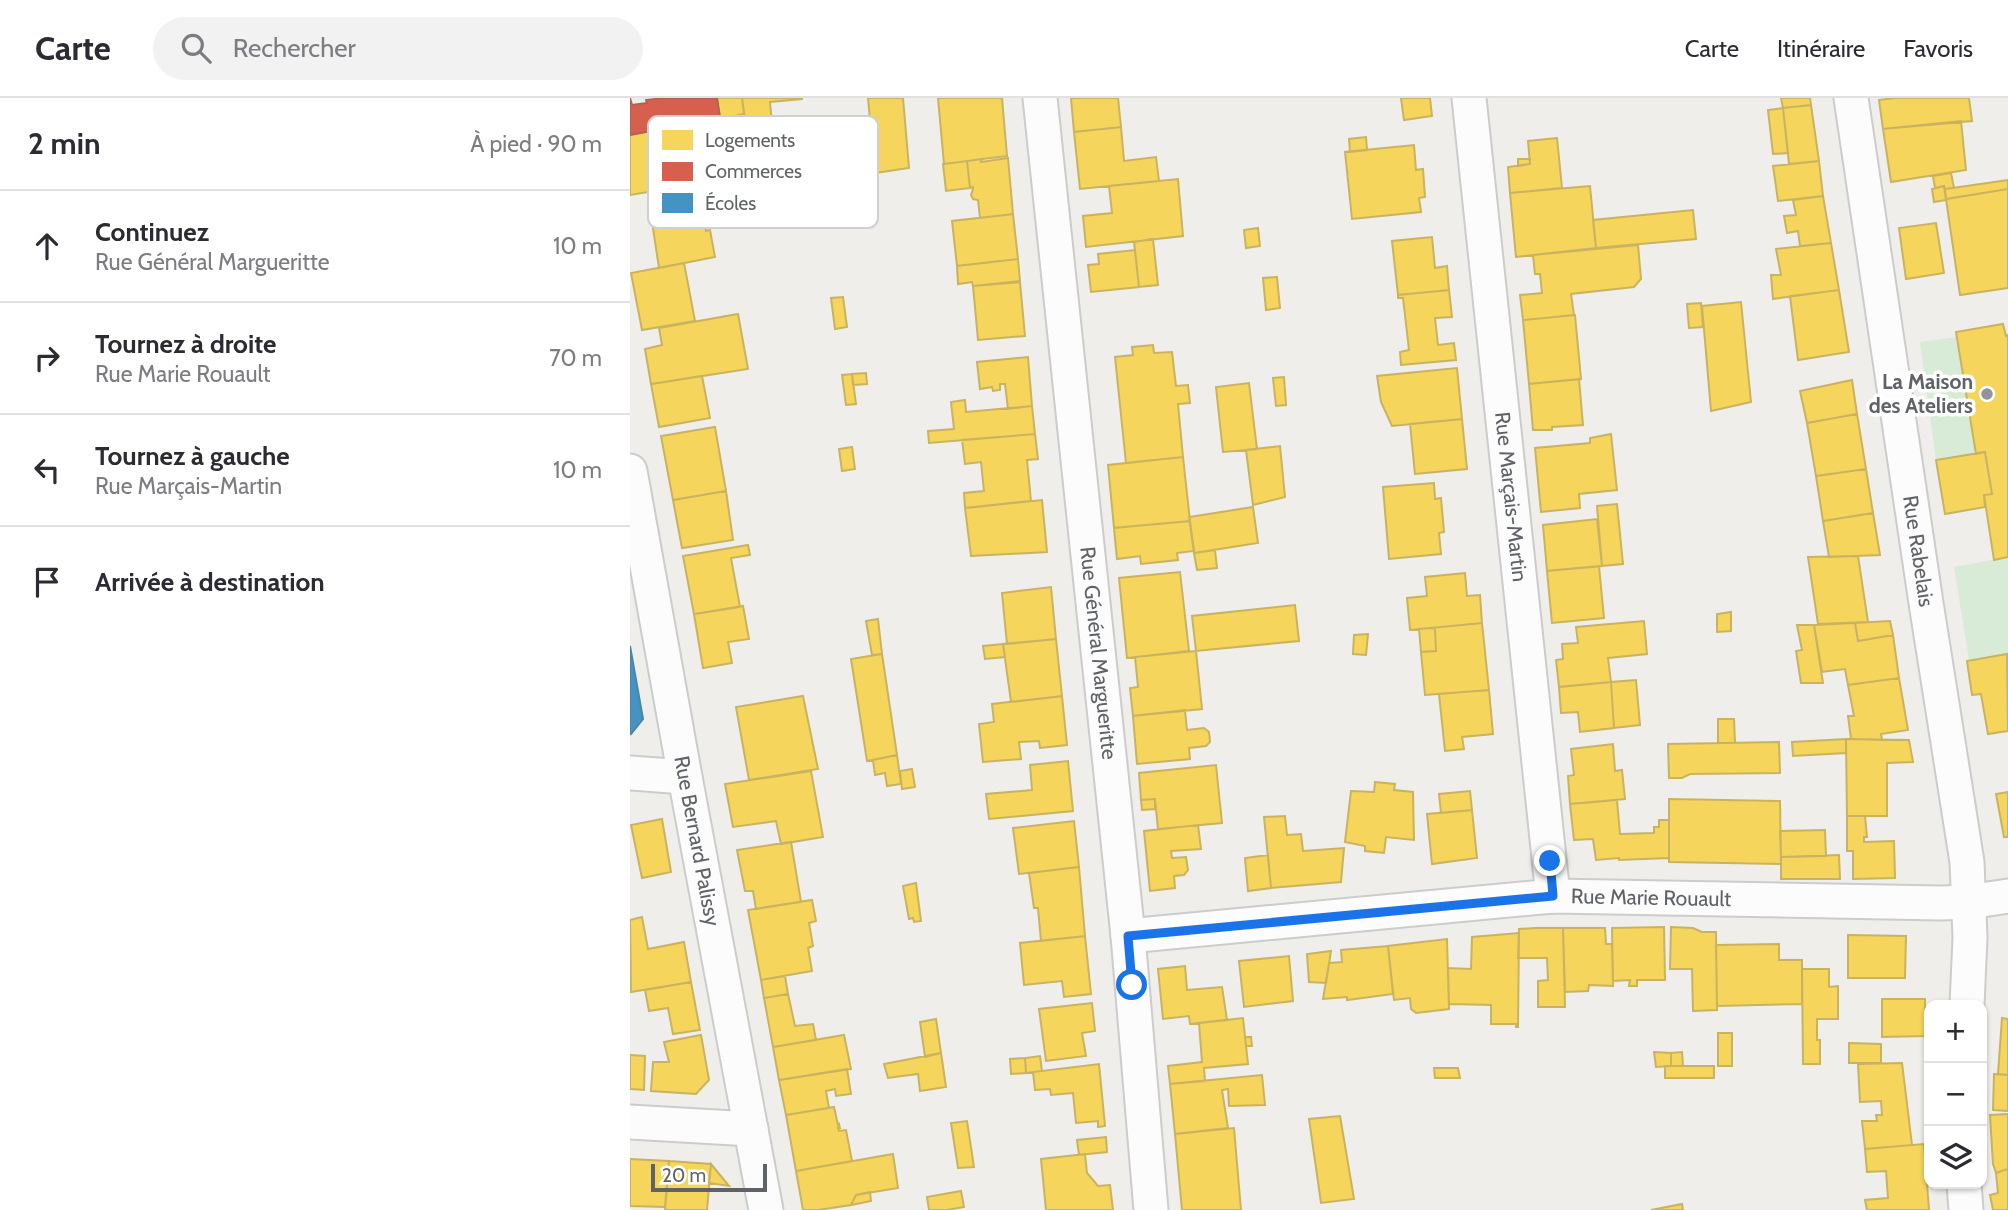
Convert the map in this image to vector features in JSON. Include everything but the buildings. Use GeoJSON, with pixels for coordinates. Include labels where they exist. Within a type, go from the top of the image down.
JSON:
{"type":"FeatureCollection","features":[{"type":"Feature","properties":{"kind":"street","name":"Rue Général Margueritte"},"geometry":{"type":"LineString","coordinates":[[1040,98],[1128,936],[1151,1210]]}},
{"type":"Feature","properties":{"kind":"street","name":"Rue Marçais-Martin"},"geometry":{"type":"LineString","coordinates":[[1469,98],[1553,896]]}},
{"type":"Feature","properties":{"kind":"street","name":"Rue Rabelais"},"geometry":{"type":"LineString","coordinates":[[1851,98],[1967,862],[1970,938],[1967,1000]]}},
{"type":"Feature","properties":{"kind":"street","name":"Rue Bernard Palissy"},"geometry":{"type":"LineString","coordinates":[[630,471],[766,1210]]}},
{"type":"Feature","properties":{"kind":"street"},"geometry":{"type":"LineString","coordinates":[[630,773],[685,777]]}},
{"type":"Feature","properties":{"kind":"street","name":"Rue Marie Rouault"},"geometry":{"type":"LineString","coordinates":[[1128,936],[1553,896],[1968,902],[2008,896]]}},
{"type":"Feature","properties":{"kind":"street"},"geometry":{"type":"LineString","coordinates":[[630,1122],[751,1129]]}},
{"type":"Feature","properties":{"kind":"street"},"geometry":{"type":"LineString","coordinates":[[1964,1189],[1966,1210]]}},
{"type":"Feature","properties":{"kind":"green space"},"geometry":{"type":"Polygon","coordinates":[[[1957,337],[1976,454],[1936,460],[1920,342],[1957,337]]]}},
{"type":"Feature","properties":{"kind":"green space"},"geometry":{"type":"Polygon","coordinates":[[[2008,557],[2008,659],[2007,654],[1969,660],[1954,567],[2008,557]]]}},
{"type":"Feature","properties":{"kind":"place","name":"La Maison des Ateliers"},"geometry":{"type":"Point","coordinates":[1987,394]}},
{"type":"Feature","properties":{"kind":"route"},"geometry":{"type":"LineString","coordinates":[[1132,985],[1128,936],[1553,896],[1550,861]]}}]}
